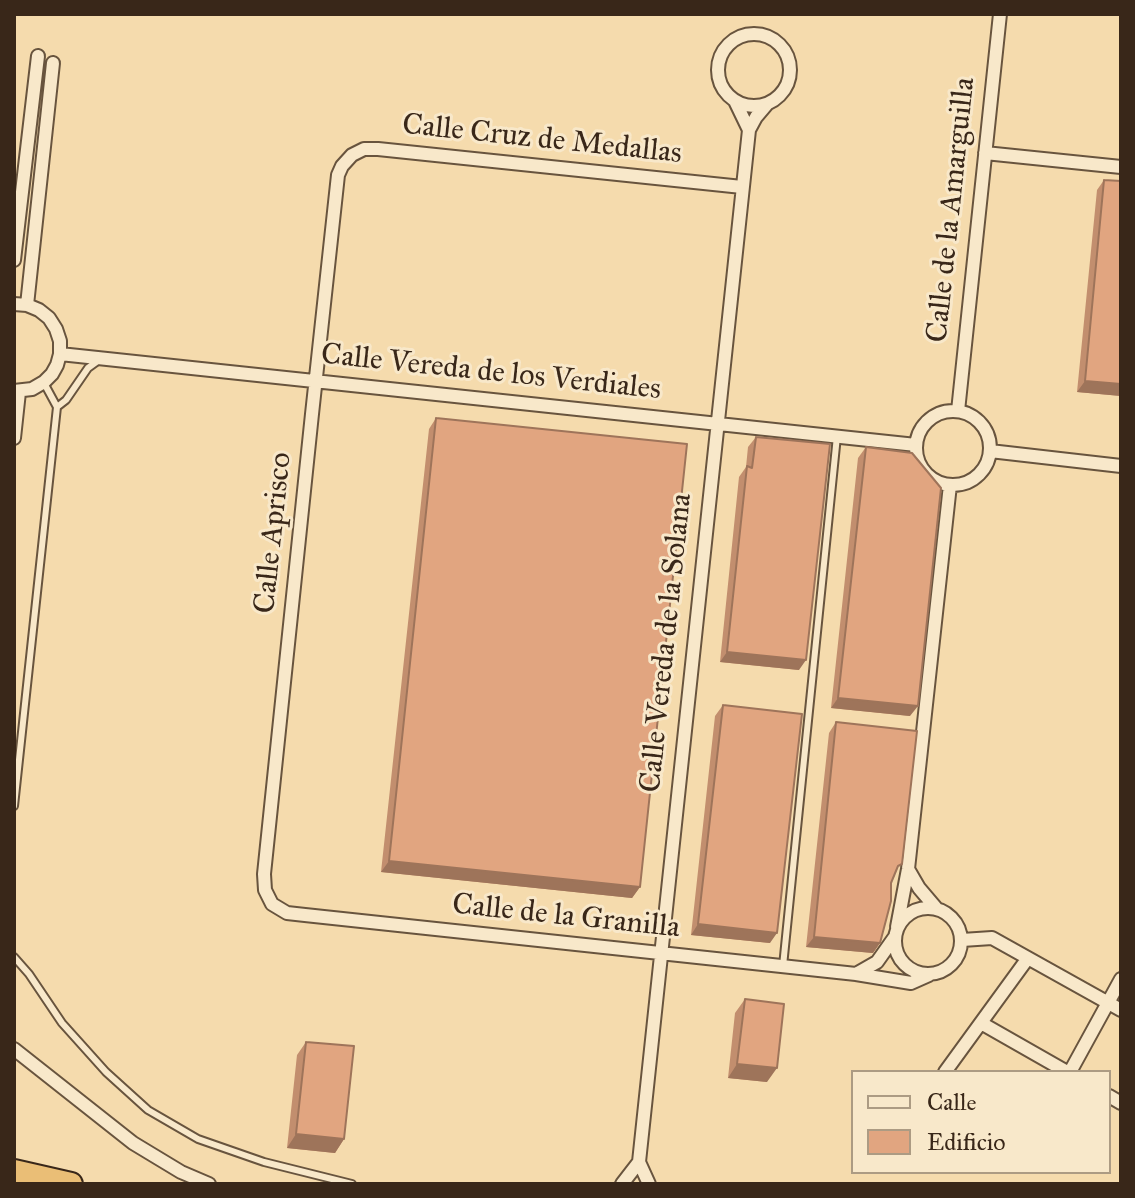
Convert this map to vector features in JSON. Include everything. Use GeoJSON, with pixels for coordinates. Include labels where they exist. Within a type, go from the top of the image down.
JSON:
{"type":"FeatureCollection","features":[{"type":"Feature","properties":{"kind":"highway"},"geometry":{"type":"LineString","coordinates":[[14,1171],[71,1184]]}},
{"type":"Feature","properties":{"kind":"street","name":"Calle de la Amarguilla"},"geometry":{"type":"LineString","coordinates":[[958,411],[1000,14]]}},
{"type":"Feature","properties":{"kind":"street"},"geometry":{"type":"LineString","coordinates":[[745,35],[769,37],[786,53],[790,77],[778,97],[768,103],[757,106],[735,101],[720,83],[720,59],[734,40],[745,35]]}},
{"type":"Feature","properties":{"kind":"street"},"geometry":{"type":"LineString","coordinates":[[14,260],[38,56]]}},
{"type":"Feature","properties":{"kind":"street"},"geometry":{"type":"LineString","coordinates":[[14,438],[16,391],[32,389],[44,382],[57,365],[60,354],[60,341],[49,318],[39,310],[21,305],[53,63]]}},
{"type":"Feature","properties":{"kind":"street"},"geometry":{"type":"LineString","coordinates":[[735,101],[749,130]]}},
{"type":"Feature","properties":{"kind":"street","name":"Calle Vereda de la Solana"},"geometry":{"type":"LineString","coordinates":[[639,1162],[742,187],[749,130],[768,103]]}},
{"type":"Feature","properties":{"kind":"street","name":"Calle Cruz de Medallas"},"geometry":{"type":"LineString","coordinates":[[342,166],[352,155],[364,149],[378,149],[742,187]]}},
{"type":"Feature","properties":{"kind":"street"},"geometry":{"type":"LineString","coordinates":[[985,153],[1121,167]]}},
{"type":"Feature","properties":{"kind":"street","name":"Calle Aprisco"},"geometry":{"type":"LineString","coordinates":[[272,904],[265,890],[264,874],[338,175],[342,166]]}},
{"type":"Feature","properties":{"kind":"street","name":"Calle Vereda de los Verdiales"},"geometry":{"type":"LineString","coordinates":[[60,354],[916,445]]}},
{"type":"Feature","properties":{"kind":"street"},"geometry":{"type":"LineString","coordinates":[[958,411],[971,415],[982,425],[990,451],[985,465],[976,476],[964,483],[950,485],[936,481],[924,472],[917,459],[916,445],[920,430],[930,419],[943,412],[958,411]]}},
{"type":"Feature","properties":{"kind":"street"},"geometry":{"type":"LineString","coordinates":[[990,451],[1121,466]]}},
{"type":"Feature","properties":{"kind":"street"},"geometry":{"type":"LineString","coordinates":[[856,974],[877,962],[896,932],[904,917],[913,910],[924,907],[946,912],[960,930],[962,940],[950,967],[932,974],[920,974],[909,969],[896,950],[896,932],[908,869],[950,485]]}},
{"type":"Feature","properties":{"kind":"street"},"geometry":{"type":"LineString","coordinates":[[908,869],[936,908]]}},
{"type":"Feature","properties":{"kind":"street","name":"Calle de la Granilla"},"geometry":{"type":"LineString","coordinates":[[272,904],[287,913],[661,952],[911,983],[932,974]]}},
{"type":"Feature","properties":{"kind":"street"},"geometry":{"type":"LineString","coordinates":[[962,940],[992,938],[1121,1010]]}},
{"type":"Feature","properties":{"kind":"street"},"geometry":{"type":"LineString","coordinates":[[946,1070],[1028,958]]}},
{"type":"Feature","properties":{"kind":"street"},"geometry":{"type":"LineString","coordinates":[[1069,1070],[1121,979]]}},
{"type":"Feature","properties":{"kind":"street"},"geometry":{"type":"LineString","coordinates":[[981,1023],[1064,1070]]}},
{"type":"Feature","properties":{"kind":"street"},"geometry":{"type":"LineString","coordinates":[[14,1049],[133,1143],[181,1172],[209,1184]]}},
{"type":"Feature","properties":{"kind":"street"},"geometry":{"type":"LineString","coordinates":[[622,1184],[639,1162],[649,1184]]}},
{"type":"Feature","properties":{"kind":"lane"},"geometry":{"type":"LineString","coordinates":[[57,407],[66,400],[88,368],[102,358]]}},
{"type":"Feature","properties":{"kind":"lane"},"geometry":{"type":"LineString","coordinates":[[14,806],[57,407],[44,382]]}},
{"type":"Feature","properties":{"kind":"lane"},"geometry":{"type":"LineString","coordinates":[[783,966],[837,436]]}},
{"type":"Feature","properties":{"kind":"lane"},"geometry":{"type":"LineString","coordinates":[[14,957],[62,1023],[106,1072],[148,1110],[198,1139],[264,1162],[352,1184]]}},
{"type":"Feature","properties":{"kind":"building"},"geometry":{"type":"Polygon","coordinates":[[[1104,180],[1121,181],[1121,384],[1085,381],[1104,180]]]}},
{"type":"Feature","properties":{"kind":"building"},"geometry":{"type":"Polygon","coordinates":[[[436,418],[687,444],[640,887],[389,861],[436,418]]]}},
{"type":"Feature","properties":{"kind":"building"},"geometry":{"type":"Polygon","coordinates":[[[756,437],[830,444],[806,660],[727,652],[747,466],[752,468],[756,437]]]}},
{"type":"Feature","properties":{"kind":"building"},"geometry":{"type":"Polygon","coordinates":[[[866,447],[912,453],[941,488],[918,706],[838,698],[866,447]]]}},
{"type":"Feature","properties":{"kind":"building"},"geometry":{"type":"Polygon","coordinates":[[[723,705],[802,714],[777,933],[698,924],[723,705]]]}},
{"type":"Feature","properties":{"kind":"building"},"geometry":{"type":"Polygon","coordinates":[[[836,722],[917,731],[902,864],[898,866],[891,883],[891,901],[880,943],[814,937],[836,722]]]}},
{"type":"Feature","properties":{"kind":"building"},"geometry":{"type":"Polygon","coordinates":[[[745,999],[784,1004],[777,1068],[737,1064],[745,999]]]}},
{"type":"Feature","properties":{"kind":"building"},"geometry":{"type":"Polygon","coordinates":[[[306,1042],[354,1046],[344,1139],[296,1134],[306,1042]]]}}]}
